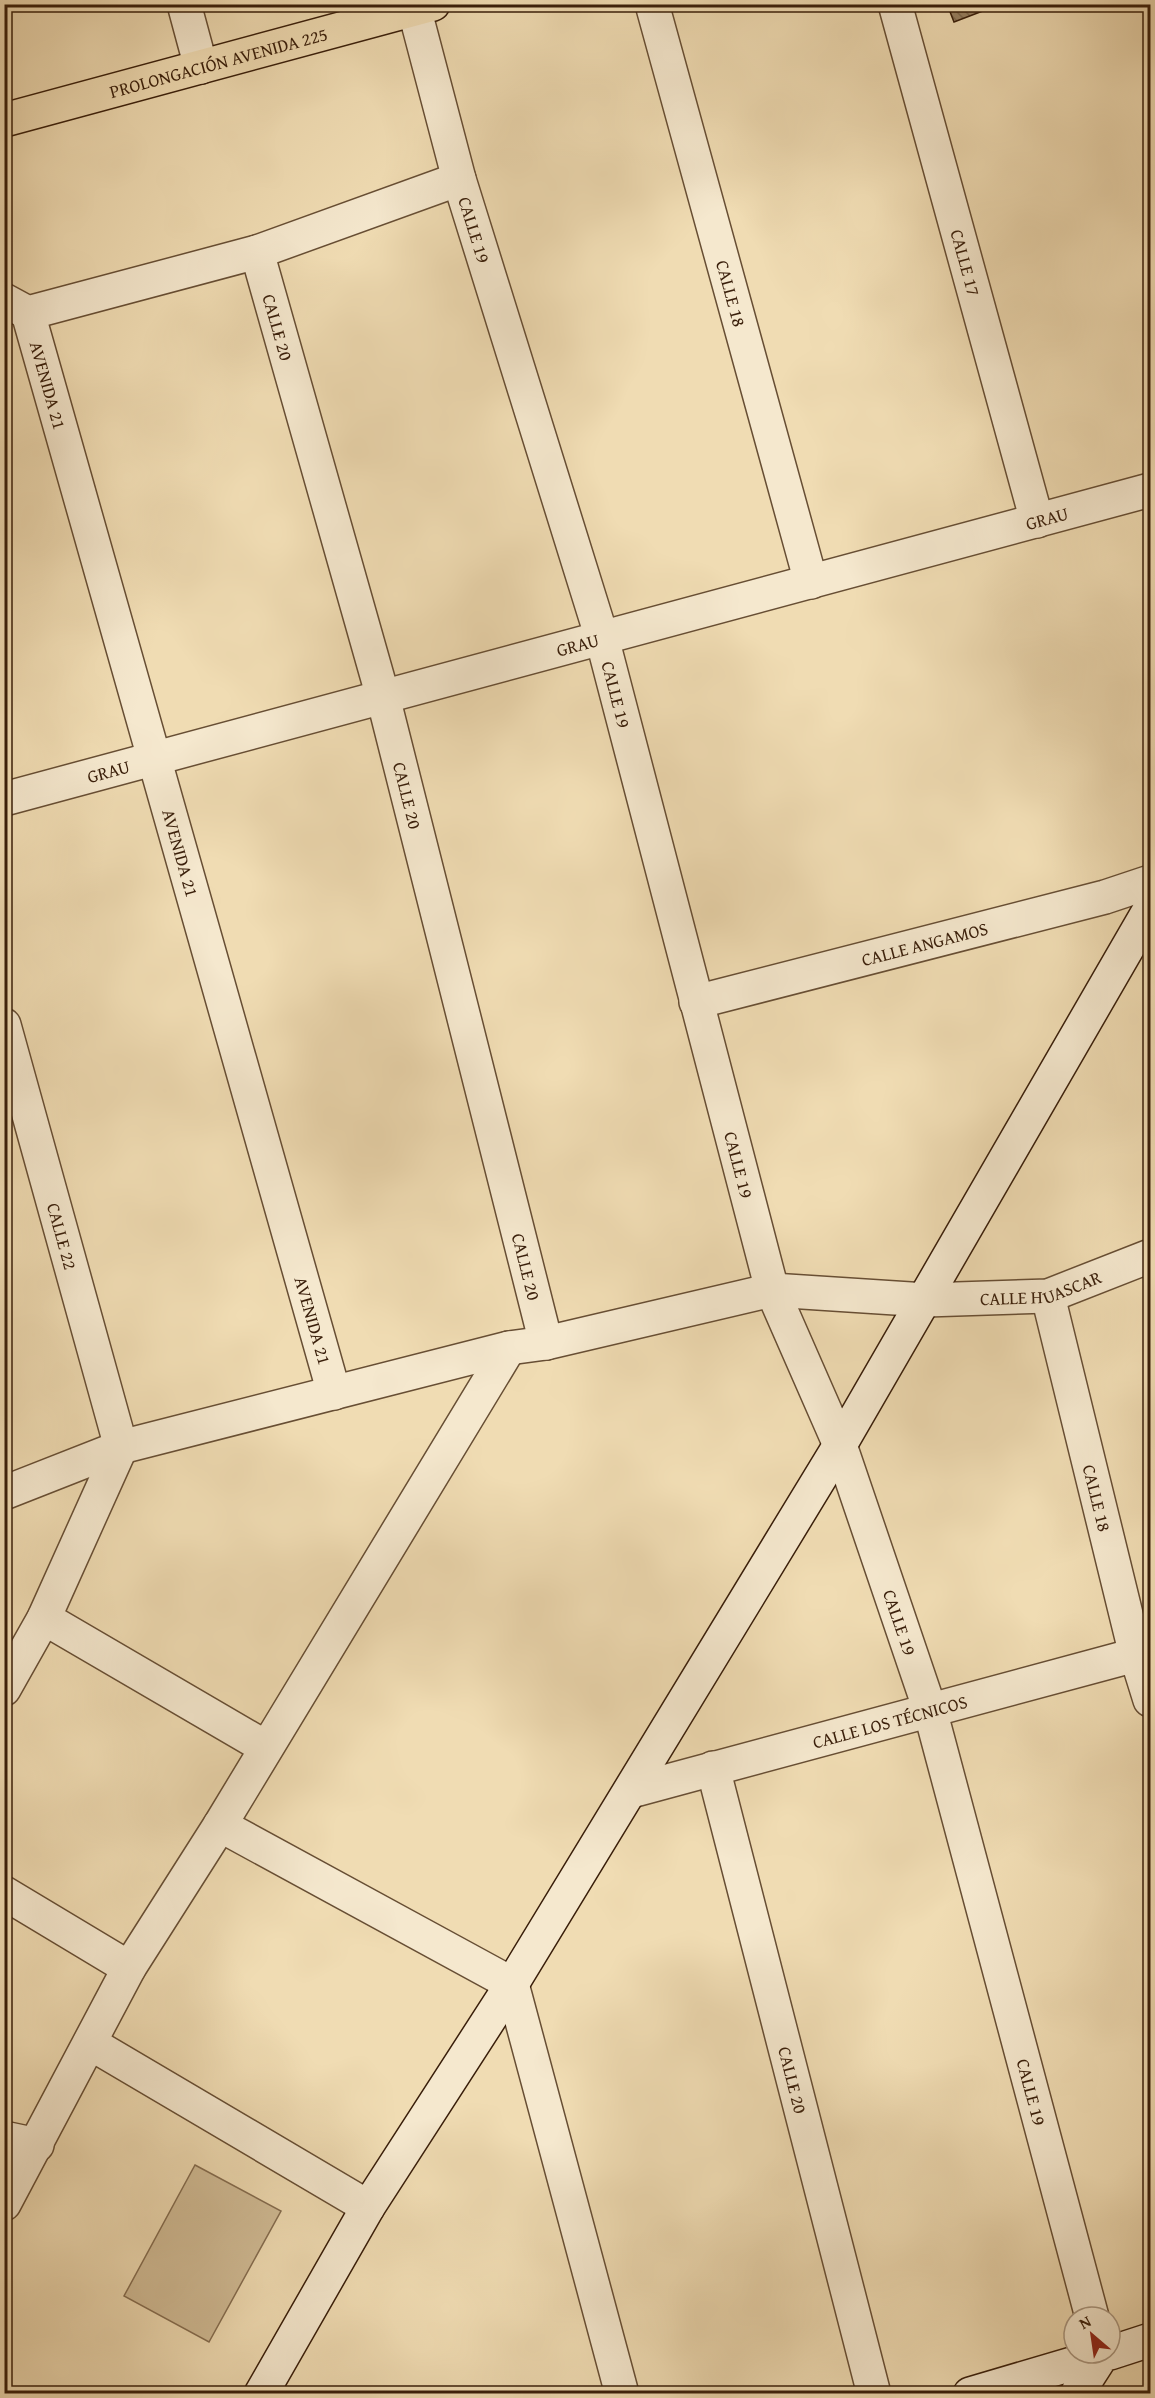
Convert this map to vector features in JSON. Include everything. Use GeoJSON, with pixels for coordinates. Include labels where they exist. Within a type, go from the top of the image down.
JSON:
{"type":"FeatureCollection","features":[{"type":"Feature","properties":{"kind":"main road","name":"PROLONGACIÓN AVENIDA 225"},"geometry":{"type":"LineString","coordinates":[[4,120],[420,6]]}},
{"type":"Feature","properties":{"kind":"street"},"geometry":{"type":"LineString","coordinates":[[184,4],[201,67]]}},
{"type":"Feature","properties":{"kind":"street","name":"CALLE 18"},"geometry":{"type":"LineString","coordinates":[[652,4],[811,582]]}},
{"type":"Feature","properties":{"kind":"street","name":"CALLE 17"},"geometry":{"type":"LineString","coordinates":[[895,4],[1037,521]]}},
{"type":"Feature","properties":{"kind":"street","name":"CALLE 19"},"geometry":{"type":"LineString","coordinates":[[420,6],[459,179],[602,638],[772,1290],[840,1445],[930,1710],[1089,2305]]}},
{"type":"Feature","properties":{"kind":"street"},"geometry":{"type":"LineString","coordinates":[[16,306],[257,252],[459,179]]}},
{"type":"Feature","properties":{"kind":"street","name":"CALLE 20"},"geometry":{"type":"LineString","coordinates":[[257,252],[383,697],[546,1343]]}},
{"type":"Feature","properties":{"kind":"street","name":"AVENIDA 21"},"geometry":{"type":"LineString","coordinates":[[16,306],[156,758],[334,1393]]}},
{"type":"Feature","properties":{"kind":"street","name":"GRAU"},"geometry":{"type":"LineString","coordinates":[[4,799],[1150,490]]}},
{"type":"Feature","properties":{"kind":"street","name":"CALLE ANGAMOS"},"geometry":{"type":"LineString","coordinates":[[696,1002],[1105,897],[1150,882]]}},
{"type":"Feature","properties":{"kind":"street"},"geometry":{"type":"LineString","coordinates":[[261,2394],[368,2207],[512,1984],[840,1445],[926,1300],[1150,909]]}},
{"type":"Feature","properties":{"kind":"street","name":"CALLE 22"},"geometry":{"type":"LineString","coordinates":[[4,1025],[121,1446]]}},
{"type":"Feature","properties":{"kind":"street","name":"CALLE HUASCAR"},"geometry":{"type":"LineString","coordinates":[[4,1493],[121,1446],[509,1348],[546,1343],[772,1290],[926,1300],[1048,1296],[1150,1256]]}},
{"type":"Feature","properties":{"kind":"street","name":"CALLE 18"},"geometry":{"type":"LineString","coordinates":[[1048,1296],[1143,1653],[1150,1700]]}},
{"type":"Feature","properties":{"kind":"street"},"geometry":{"type":"LineString","coordinates":[[4,2204],[129,1968],[220,1825],[509,1348]]}},
{"type":"Feature","properties":{"kind":"street"},"geometry":{"type":"LineString","coordinates":[[4,1689],[44,1618],[121,1446]]}},
{"type":"Feature","properties":{"kind":"street"},"geometry":{"type":"LineString","coordinates":[[44,1618],[266,1747]]}},
{"type":"Feature","properties":{"kind":"street","name":"CALLE LOS TÉCNICOS"},"geometry":{"type":"LineString","coordinates":[[631,1791],[1143,1653]]}},
{"type":"Feature","properties":{"kind":"street","name":"CALLE 20"},"geometry":{"type":"LineString","coordinates":[[713,1768],[874,2394]]}},
{"type":"Feature","properties":{"kind":"street"},"geometry":{"type":"LineString","coordinates":[[220,1825],[512,1984],[622,2394]]}},
{"type":"Feature","properties":{"kind":"street"},"geometry":{"type":"LineString","coordinates":[[4,1893],[129,1968]]}},
{"type":"Feature","properties":{"kind":"street"},"geometry":{"type":"LineString","coordinates":[[90,2043],[368,2207]]}},
{"type":"Feature","properties":{"kind":"street"},"geometry":{"type":"LineString","coordinates":[[4,2138],[37,2145]]}},
{"type":"Feature","properties":{"kind":"street"},"geometry":{"type":"LineString","coordinates":[[1122,2348],[1150,2340]]}},
{"type":"Feature","properties":{"kind":"street"},"geometry":{"type":"LineString","coordinates":[[970,2394],[1066,2365]]}},
{"type":"Feature","properties":{"kind":"street"},"geometry":{"type":"LineString","coordinates":[[1077,2394],[1098,2365]]}},
{"type":"Feature","properties":{"kind":"shaded area"},"geometry":{"type":"Polygon","coordinates":[[[195,2165],[281,2211],[209,2342],[124,2296],[195,2165]]]}},
{"type":"Feature","properties":{"kind":"building"},"geometry":{"type":"Polygon","coordinates":[[[947,4],[1001,4],[954,22],[947,4]]]}}]}
